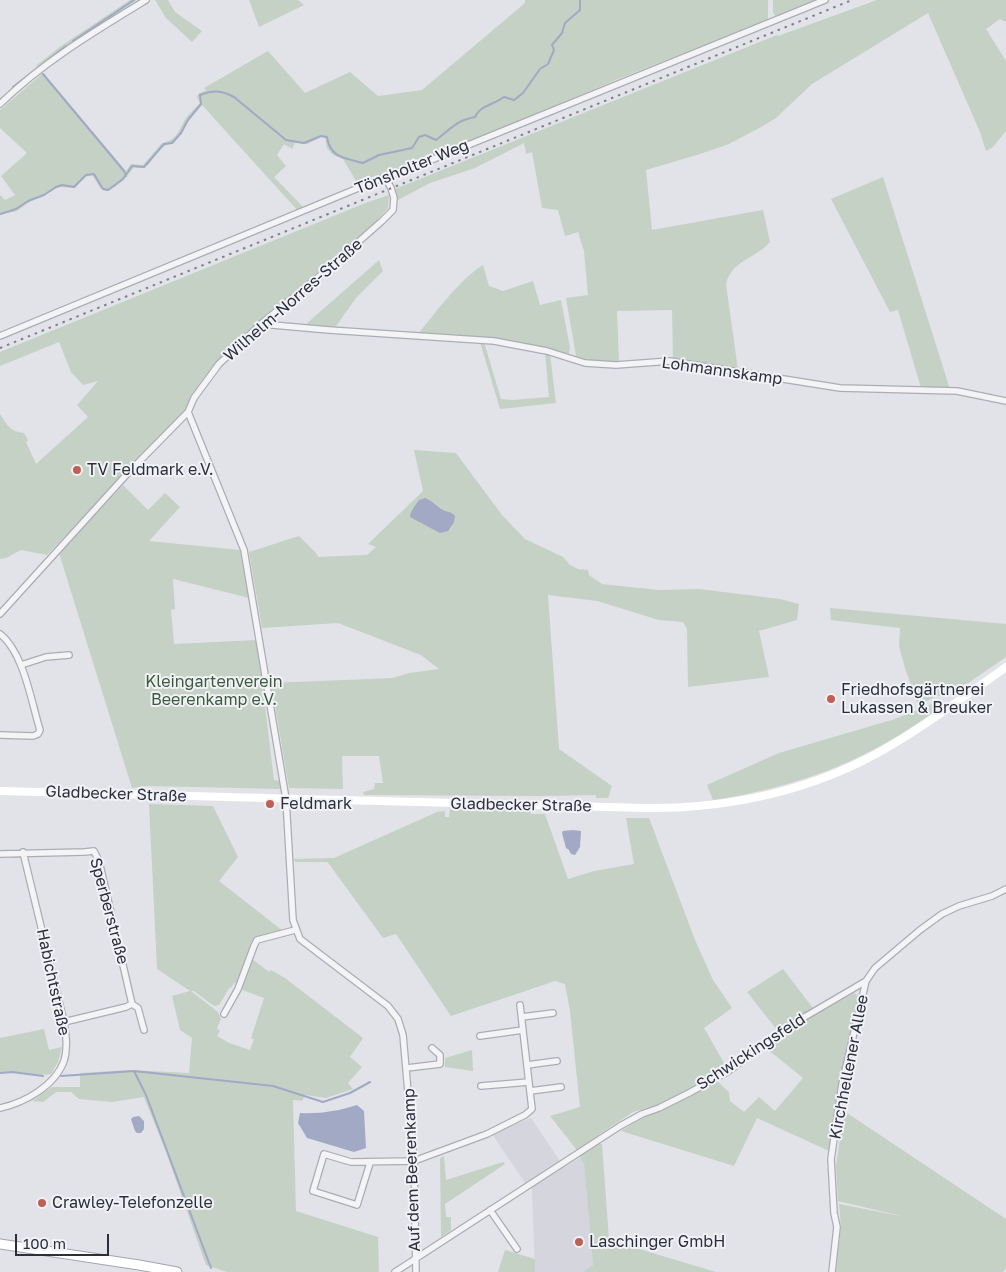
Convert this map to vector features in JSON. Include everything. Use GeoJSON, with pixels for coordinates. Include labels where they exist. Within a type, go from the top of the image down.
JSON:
{"type":"FeatureCollection","features":[{"type":"Feature","properties":{"kind":"main road","name":"Gladbecker Straße"},"geometry":{"type":"LineString","coordinates":[[0,791],[669,808],[712,806],[762,797],[845,769],[888,748],[914,732],[1006,667]]}},
{"type":"Feature","properties":{"kind":"main road"},"geometry":{"type":"LineString","coordinates":[[0,1244],[177,1272]]}},
{"type":"Feature","properties":{"kind":"street"},"geometry":{"type":"LineString","coordinates":[[0,104],[13,91],[53,60],[146,0]]}},
{"type":"Feature","properties":{"kind":"street","name":"Tönsholter Weg"},"geometry":{"type":"LineString","coordinates":[[0,336],[385,177],[433,160],[824,0]]}},
{"type":"Feature","properties":{"kind":"street","name":"Wilhelm-Norres-Straße"},"geometry":{"type":"LineString","coordinates":[[0,614],[128,473],[188,412],[194,398],[219,364],[261,324],[322,274],[382,222],[393,210],[394,198],[385,177]]}},
{"type":"Feature","properties":{"kind":"street","name":"Lohmannskamp"},"geometry":{"type":"LineString","coordinates":[[261,324],[494,341],[547,351],[585,363],[616,365],[670,361],[840,388],[957,392],[1006,401]]}},
{"type":"Feature","properties":{"kind":"street"},"geometry":{"type":"LineString","coordinates":[[188,412],[244,550],[286,799],[292,915],[295,930],[258,940],[238,989],[224,1014]]}},
{"type":"Feature","properties":{"kind":"street"},"geometry":{"type":"LineString","coordinates":[[0,634],[14,649],[21,664],[40,730],[38,734],[33,736],[0,735]]}},
{"type":"Feature","properties":{"kind":"street"},"geometry":{"type":"LineString","coordinates":[[21,664],[46,657],[69,655]]}},
{"type":"Feature","properties":{"kind":"street","name":"Sperberstraße"},"geometry":{"type":"LineString","coordinates":[[0,854],[94,851],[99,861],[132,1004],[138,1008],[144,1030]]}},
{"type":"Feature","properties":{"kind":"street","name":"Habichtstraße"},"geometry":{"type":"LineString","coordinates":[[0,1108],[14,1105],[27,1099],[50,1082],[64,1062],[67,1040],[23,852]]}},
{"type":"Feature","properties":{"kind":"street","name":"Schwickingsfeld"},"geometry":{"type":"LineString","coordinates":[[395,1272],[629,1120],[690,1093],[727,1072],[791,1025],[866,981],[875,968],[942,914],[1006,889]]}},
{"type":"Feature","properties":{"kind":"street","name":"Auf dem Beerenkamp"},"geometry":{"type":"LineString","coordinates":[[295,930],[300,939],[388,1006],[398,1019],[403,1035],[407,1068],[414,1160],[416,1272]]}},
{"type":"Feature","properties":{"kind":"street","name":"Kirchhellener Allee"},"geometry":{"type":"LineString","coordinates":[[832,1272],[837,1228],[834,1213],[831,1159],[842,1084],[866,981]]}},
{"type":"Feature","properties":{"kind":"street"},"geometry":{"type":"LineString","coordinates":[[64,1022],[132,1004]]}},
{"type":"Feature","properties":{"kind":"street"},"geometry":{"type":"LineString","coordinates":[[370,1163],[357,1205],[313,1191],[324,1154],[351,1162],[370,1163],[414,1160],[471,1141],[525,1115],[532,1109],[520,1005]]}},
{"type":"Feature","properties":{"kind":"street"},"geometry":{"type":"LineString","coordinates":[[522,1017],[553,1013]]}},
{"type":"Feature","properties":{"kind":"street"},"geometry":{"type":"LineString","coordinates":[[480,1036],[523,1030]]}},
{"type":"Feature","properties":{"kind":"street","name":"Auf dem Beerenkamp"},"geometry":{"type":"LineString","coordinates":[[407,1068],[440,1064],[440,1055],[432,1048]]}},
{"type":"Feature","properties":{"kind":"street"},"geometry":{"type":"LineString","coordinates":[[527,1065],[557,1061]]}},
{"type":"Feature","properties":{"kind":"street"},"geometry":{"type":"LineString","coordinates":[[482,1086],[529,1082]]}},
{"type":"Feature","properties":{"kind":"street"},"geometry":{"type":"LineString","coordinates":[[530,1091],[560,1087]]}},
{"type":"Feature","properties":{"kind":"street"},"geometry":{"type":"LineString","coordinates":[[490,1210],[517,1249]]}},
{"type":"Feature","properties":{"kind":"shaded area"},"geometry":{"type":"Polygon","coordinates":[[[531,1118],[564,1167],[581,1157],[584,1163],[593,1266],[583,1272],[535,1272],[532,1189],[525,1183],[492,1134],[531,1118]]]}},
{"type":"Feature","properties":{"kind":"green space"},"geometry":{"type":"Polygon","coordinates":[[[130,0],[137,0],[65,48],[35,71],[37,65],[61,46],[130,0]]]}},
{"type":"Feature","properties":{"kind":"green space"},"geometry":{"type":"Polygon","coordinates":[[[155,0],[168,0],[175,12],[202,31],[192,42],[166,18],[155,0]]]}},
{"type":"Feature","properties":{"kind":"green space"},"geometry":{"type":"Polygon","coordinates":[[[249,0],[298,0],[304,5],[259,27],[249,0]]]}},
{"type":"Feature","properties":{"kind":"green space"},"geometry":{"type":"Polygon","coordinates":[[[525,0],[768,0],[768,20],[618,79],[446,153],[383,173],[359,186],[343,159],[333,155],[327,148],[325,138],[321,137],[307,144],[295,143],[292,149],[284,144],[277,155],[286,166],[274,177],[305,209],[299,212],[202,105],[188,120],[173,144],[160,149],[147,166],[142,168],[134,167],[115,187],[107,191],[101,189],[92,175],[85,177],[75,188],[57,188],[31,201],[17,211],[0,215],[0,195],[5,200],[15,195],[1,176],[27,153],[0,128],[0,110],[43,73],[126,171],[131,164],[143,165],[162,143],[175,137],[186,118],[200,103],[197,97],[198,94],[206,90],[204,88],[268,51],[305,93],[350,72],[378,96],[422,90],[525,3],[525,0]]]}},
{"type":"Feature","properties":{"kind":"green space"},"geometry":{"type":"Polygon","coordinates":[[[773,0],[820,0],[776,17],[773,13],[773,0]]]}},
{"type":"Feature","properties":{"kind":"green space"},"geometry":{"type":"Polygon","coordinates":[[[877,0],[1006,0],[1006,22],[1000,19],[986,29],[1006,61],[1006,131],[993,147],[986,151],[980,132],[928,13],[812,84],[776,118],[763,126],[729,144],[646,170],[652,230],[763,210],[770,242],[733,270],[726,284],[738,370],[673,360],[672,310],[617,311],[619,361],[592,361],[576,356],[566,298],[588,295],[584,251],[578,232],[565,236],[558,210],[542,208],[532,152],[526,154],[524,143],[475,168],[430,183],[398,200],[395,189],[777,35],[877,0]]]}},
{"type":"Feature","properties":{"kind":"green space"},"geometry":{"type":"Polygon","coordinates":[[[883,177],[949,386],[948,389],[921,388],[898,310],[890,312],[831,199],[883,177]]]}},
{"type":"Feature","properties":{"kind":"green space"},"geometry":{"type":"Polygon","coordinates":[[[389,195],[388,208],[368,230],[231,346],[204,377],[184,412],[47,555],[21,550],[0,559],[0,414],[12,429],[24,433],[36,464],[88,417],[77,405],[98,381],[83,385],[71,372],[59,342],[0,366],[0,352],[389,195]]]}},
{"type":"Feature","properties":{"kind":"green space"},"geometry":{"type":"Polygon","coordinates":[[[379,260],[383,271],[356,298],[334,329],[305,325],[379,260]]]}},
{"type":"Feature","properties":{"kind":"green space"},"geometry":{"type":"Polygon","coordinates":[[[483,265],[489,286],[503,291],[533,281],[540,305],[561,300],[570,348],[569,354],[546,349],[418,334],[456,288],[483,265]]]}},
{"type":"Feature","properties":{"kind":"green space"},"geometry":{"type":"Polygon","coordinates":[[[480,342],[484,342],[501,399],[549,397],[545,352],[550,354],[556,403],[500,409],[480,342]]]}},
{"type":"Feature","properties":{"kind":"green space"},"geometry":{"type":"Polygon","coordinates":[[[414,450],[456,453],[502,515],[525,539],[563,557],[570,565],[578,569],[588,570],[589,575],[602,584],[659,590],[699,589],[780,599],[799,604],[797,620],[759,631],[769,677],[688,687],[687,629],[683,622],[659,620],[597,601],[548,595],[559,749],[612,786],[608,798],[596,798],[596,795],[364,795],[363,792],[374,789],[375,783],[383,783],[379,756],[342,756],[343,789],[289,788],[271,683],[393,678],[409,673],[439,669],[421,655],[338,623],[262,628],[249,552],[299,536],[318,557],[367,555],[376,547],[368,544],[423,491],[414,450]]]}},
{"type":"Feature","properties":{"kind":"green space","name":"Kleingartenverein Beerenkamp e.V."},"geometry":{"type":"Polygon","coordinates":[[[123,485],[148,510],[165,493],[180,507],[149,541],[240,550],[249,598],[173,579],[175,609],[171,610],[174,644],[257,640],[274,780],[281,781],[282,789],[147,786],[132,788],[59,553],[123,485]]]}},
{"type":"Feature","properties":{"kind":"green space"},"geometry":{"type":"Polygon","coordinates":[[[830,608],[1006,624],[1006,657],[958,690],[955,686],[940,696],[918,705],[899,646],[900,628],[831,620],[830,608]]]}},
{"type":"Feature","properties":{"kind":"green space"},"geometry":{"type":"Polygon","coordinates":[[[939,701],[943,703],[942,706],[915,725],[861,756],[834,768],[776,787],[713,800],[707,785],[779,753],[895,719],[939,701]]]}},
{"type":"Feature","properties":{"kind":"green space"},"geometry":{"type":"Polygon","coordinates":[[[149,804],[213,806],[238,857],[219,881],[283,931],[262,936],[251,942],[249,954],[238,984],[234,983],[230,987],[219,1005],[214,1006],[194,991],[191,991],[218,1012],[221,1019],[217,1028],[220,1031],[217,1036],[229,1043],[250,1050],[254,1039],[251,1038],[264,998],[240,989],[251,958],[269,972],[271,970],[285,978],[363,1038],[350,1057],[362,1067],[348,1083],[353,1089],[326,1098],[305,1095],[302,1101],[293,1100],[296,1211],[378,1237],[379,1272],[227,1272],[206,1265],[166,1152],[144,1097],[112,1102],[79,1099],[71,1092],[56,1092],[43,1102],[32,1101],[52,1087],[80,1087],[80,1073],[130,1070],[189,1073],[192,1038],[180,1030],[172,996],[190,991],[157,969],[149,804]]]}},
{"type":"Feature","properties":{"kind":"green space"},"geometry":{"type":"Polygon","coordinates":[[[450,809],[530,811],[531,814],[545,814],[568,879],[594,871],[634,864],[626,818],[649,818],[695,940],[713,980],[732,1008],[704,1028],[727,1068],[674,1098],[633,1112],[598,1135],[600,1144],[602,1144],[609,1240],[716,1272],[583,1272],[593,1265],[584,1164],[576,1149],[550,1116],[580,1107],[570,1011],[565,984],[555,981],[451,1016],[396,934],[383,938],[327,862],[296,862],[293,859],[334,858],[437,812],[445,811],[445,817],[449,817],[450,809]]]}},
{"type":"Feature","properties":{"kind":"green space"},"geometry":{"type":"Polygon","coordinates":[[[783,969],[813,1008],[777,1030],[747,992],[783,969]]]}},
{"type":"Feature","properties":{"kind":"green space"},"geometry":{"type":"Polygon","coordinates":[[[854,993],[860,997],[829,1151],[757,1118],[734,1166],[621,1131],[656,1111],[718,1082],[729,1092],[730,1101],[744,1112],[759,1097],[775,1111],[803,1078],[766,1048],[792,1028],[854,993]]]}},
{"type":"Feature","properties":{"kind":"green space"},"geometry":{"type":"Polygon","coordinates":[[[44,1029],[49,1050],[62,1047],[58,1062],[51,1074],[38,1075],[0,1072],[0,1038],[44,1029]]]}},
{"type":"Feature","properties":{"kind":"green space"},"geometry":{"type":"Polygon","coordinates":[[[472,1050],[473,1071],[445,1067],[445,1058],[472,1050]]]}},
{"type":"Feature","properties":{"kind":"green space"},"geometry":{"type":"Polygon","coordinates":[[[844,1111],[1006,1219],[1006,1268],[1003,1272],[836,1272],[841,1227],[839,1204],[906,1217],[838,1201],[836,1166],[844,1111]]]}},
{"type":"Feature","properties":{"kind":"green space"},"geometry":{"type":"Polygon","coordinates":[[[444,1156],[446,1180],[503,1162],[505,1164],[445,1204],[446,1217],[451,1217],[451,1230],[441,1237],[440,1158],[444,1156]]]}},
{"type":"Feature","properties":{"kind":"green space"},"geometry":{"type":"Polygon","coordinates":[[[505,1250],[535,1259],[535,1272],[498,1272],[505,1250]]]}},
{"type":"Feature","properties":{"kind":"water"},"geometry":{"type":"Polygon","coordinates":[[[425,498],[455,516],[454,522],[448,531],[440,533],[410,517],[412,510],[419,500],[425,498]]]}},
{"type":"Feature","properties":{"kind":"water"},"geometry":{"type":"Polygon","coordinates":[[[563,831],[581,831],[580,847],[575,855],[571,854],[566,848],[562,833],[563,831]]]}},
{"type":"Feature","properties":{"kind":"water"},"geometry":{"type":"Polygon","coordinates":[[[357,1105],[364,1111],[366,1148],[354,1152],[307,1138],[298,1123],[300,1113],[329,1112],[357,1105]]]}},
{"type":"Feature","properties":{"kind":"water"},"geometry":{"type":"Polygon","coordinates":[[[139,1116],[144,1121],[144,1129],[141,1133],[137,1133],[131,1119],[139,1116]]]}},
{"type":"Feature","properties":{"kind":"waterway"},"geometry":{"type":"LineString","coordinates":[[73,41],[134,0]]}},
{"type":"Feature","properties":{"kind":"waterway"},"geometry":{"type":"LineString","coordinates":[[0,214],[16,209],[56,187],[62,185],[74,187],[86,175],[94,174],[103,189],[108,190],[123,179],[132,166],[144,167],[164,144],[172,143],[201,104],[200,95],[209,92],[221,92],[234,97],[286,140],[304,143],[321,136],[327,137],[331,149],[339,156],[363,163],[379,155],[412,148],[419,137],[425,135],[436,140],[458,123],[475,117],[480,110],[504,97],[514,100],[523,93],[540,69],[548,64],[554,50],[552,45],[562,33],[565,23],[580,10],[580,0]]}},
{"type":"Feature","properties":{"kind":"waterway"},"geometry":{"type":"LineString","coordinates":[[13,87],[66,46]]}},
{"type":"Feature","properties":{"kind":"waterway"},"geometry":{"type":"LineString","coordinates":[[43,74],[124,171],[126,176]]}},
{"type":"Feature","properties":{"kind":"waterway"},"geometry":{"type":"LineString","coordinates":[[134,1071],[273,1086],[323,1102],[350,1093],[370,1082]]}},
{"type":"Feature","properties":{"kind":"waterway"},"geometry":{"type":"LineString","coordinates":[[61,1076],[134,1071],[146,1095],[211,1268]]}},
{"type":"Feature","properties":{"kind":"waterway"},"geometry":{"type":"LineString","coordinates":[[0,1073],[12,1072],[43,1076]]}},
{"type":"Feature","properties":{"kind":"railway"},"geometry":{"type":"LineString","coordinates":[[0,348],[852,0]]}},
{"type":"Feature","properties":{"kind":"place","name":"TV Feldmark e.V."},"geometry":{"type":"Point","coordinates":[77,470]}},
{"type":"Feature","properties":{"kind":"place","name":"Friedhofsgärtnerei Lukassen & Breuker"},"geometry":{"type":"Point","coordinates":[831,699]}},
{"type":"Feature","properties":{"kind":"place","name":"Feldmark"},"geometry":{"type":"Point","coordinates":[270,804]}},
{"type":"Feature","properties":{"kind":"place","name":"Crawley-Telefonzelle"},"geometry":{"type":"Point","coordinates":[42,1203]}},
{"type":"Feature","properties":{"kind":"place","name":"Laschinger GmbH"},"geometry":{"type":"Point","coordinates":[579,1242]}}]}
